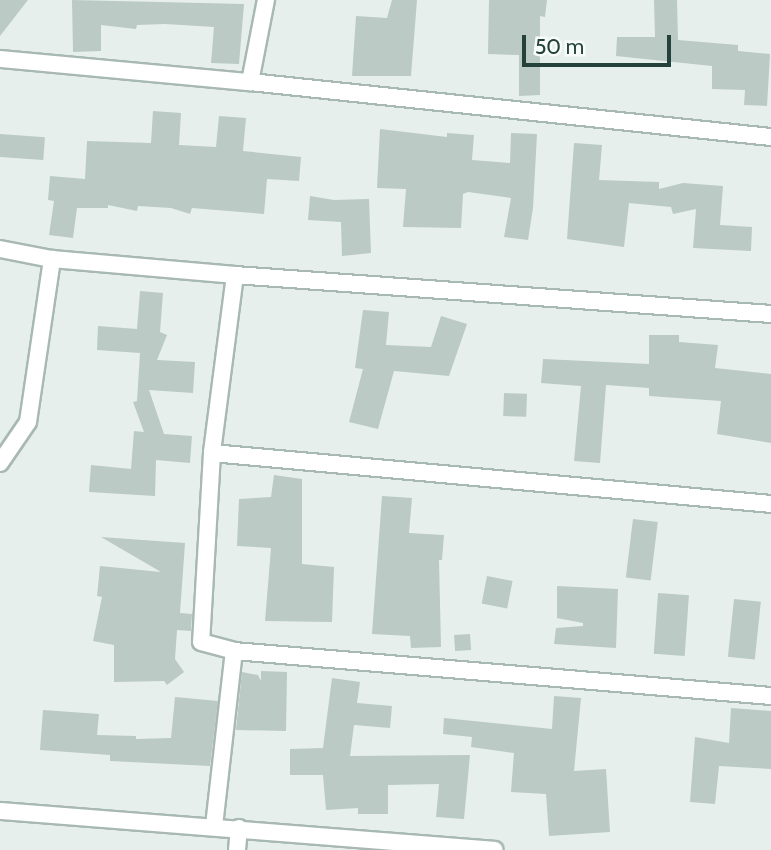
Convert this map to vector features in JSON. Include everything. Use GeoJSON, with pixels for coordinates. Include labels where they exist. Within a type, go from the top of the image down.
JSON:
{"type":"FeatureCollection","features":[{"type":"Feature","properties":{"kind":"street"},"geometry":{"type":"LineString","coordinates":[[250,82],[266,0]]}},
{"type":"Feature","properties":{"kind":"street"},"geometry":{"type":"LineString","coordinates":[[0,59],[250,82],[771,137]]}},
{"type":"Feature","properties":{"kind":"street"},"geometry":{"type":"LineString","coordinates":[[0,249],[52,259],[234,275],[771,314]]}},
{"type":"Feature","properties":{"kind":"street"},"geometry":{"type":"LineString","coordinates":[[0,463],[28,422],[52,259]]}},
{"type":"Feature","properties":{"kind":"street"},"geometry":{"type":"LineString","coordinates":[[234,275],[212,453],[201,642],[234,650],[771,696]]}},
{"type":"Feature","properties":{"kind":"street"},"geometry":{"type":"LineString","coordinates":[[212,453],[771,504]]}},
{"type":"Feature","properties":{"kind":"street"},"geometry":{"type":"LineString","coordinates":[[214,826],[234,650]]}},
{"type":"Feature","properties":{"kind":"street"},"geometry":{"type":"LineString","coordinates":[[0,811],[494,850]]}},
{"type":"Feature","properties":{"kind":"street"},"geometry":{"type":"LineString","coordinates":[[237,850],[239,828]]}},
{"type":"Feature","properties":{"kind":"building"},"geometry":{"type":"Polygon","coordinates":[[[0,0],[28,0],[0,36],[0,0]]]}},
{"type":"Feature","properties":{"kind":"building"},"geometry":{"type":"Polygon","coordinates":[[[72,0],[244,4],[239,64],[211,63],[214,27],[165,24],[137,25],[136,29],[101,25],[101,51],[73,52],[72,0]]]}},
{"type":"Feature","properties":{"kind":"building"},"geometry":{"type":"Polygon","coordinates":[[[392,0],[417,0],[411,76],[352,76],[356,16],[387,18],[392,0]]]}},
{"type":"Feature","properties":{"kind":"building"},"geometry":{"type":"Polygon","coordinates":[[[489,0],[547,0],[545,17],[540,16],[540,95],[519,96],[519,55],[488,54],[489,0]]]}},
{"type":"Feature","properties":{"kind":"building"},"geometry":{"type":"Polygon","coordinates":[[[654,0],[677,0],[678,40],[738,45],[738,51],[770,54],[767,106],[744,105],[745,90],[712,89],[712,66],[616,56],[617,37],[655,37],[654,0]]]}},
{"type":"Feature","properties":{"kind":"building"},"geometry":{"type":"Polygon","coordinates":[[[153,111],[181,113],[179,145],[216,147],[219,116],[246,118],[243,151],[301,157],[299,181],[267,179],[264,214],[192,208],[190,214],[171,208],[138,206],[137,211],[108,205],[108,208],[77,208],[73,238],[49,235],[54,201],[48,200],[50,176],[85,179],[87,141],[151,143],[153,111]]]}},
{"type":"Feature","properties":{"kind":"building"},"geometry":{"type":"Polygon","coordinates":[[[380,129],[447,137],[447,133],[474,135],[472,160],[510,163],[511,133],[537,134],[533,208],[528,240],[504,237],[511,198],[468,192],[463,194],[461,228],[403,227],[406,189],[377,188],[380,129]]]}},
{"type":"Feature","properties":{"kind":"building"},"geometry":{"type":"Polygon","coordinates":[[[0,134],[45,137],[43,160],[0,157],[0,134]]]}},
{"type":"Feature","properties":{"kind":"building"},"geometry":{"type":"Polygon","coordinates":[[[574,143],[602,145],[599,180],[659,182],[659,189],[683,183],[723,186],[720,225],[752,227],[751,251],[693,248],[696,209],[673,214],[671,207],[629,203],[624,247],[567,239],[574,143]]]}},
{"type":"Feature","properties":{"kind":"building"},"geometry":{"type":"Polygon","coordinates":[[[310,196],[334,200],[369,199],[371,253],[342,256],[341,222],[308,220],[310,196]]]}},
{"type":"Feature","properties":{"kind":"building"},"geometry":{"type":"Polygon","coordinates":[[[140,291],[163,293],[160,332],[167,335],[157,360],[195,362],[193,393],[149,390],[164,434],[192,436],[190,463],[156,460],[155,496],[89,492],[91,465],[131,469],[134,431],[144,432],[133,402],[137,401],[140,353],[97,350],[98,326],[137,329],[140,291]]]}},
{"type":"Feature","properties":{"kind":"building"},"geometry":{"type":"Polygon","coordinates":[[[363,310],[389,312],[386,345],[431,347],[441,316],[467,324],[449,376],[394,371],[378,429],[349,422],[363,369],[355,368],[363,310]]]}},
{"type":"Feature","properties":{"kind":"building"},"geometry":{"type":"Polygon","coordinates":[[[649,335],[679,335],[679,342],[718,345],[715,368],[771,374],[771,443],[717,434],[721,401],[649,396],[649,388],[606,385],[600,463],[574,461],[581,386],[541,383],[543,359],[649,364],[649,335]]]}},
{"type":"Feature","properties":{"kind":"building"},"geometry":{"type":"Polygon","coordinates":[[[504,393],[527,394],[526,417],[503,416],[504,393]]]}},
{"type":"Feature","properties":{"kind":"building"},"geometry":{"type":"Polygon","coordinates":[[[274,475],[302,479],[302,564],[334,567],[332,622],[265,621],[271,548],[237,546],[239,499],[271,497],[274,475]]]}},
{"type":"Feature","properties":{"kind":"building"},"geometry":{"type":"Polygon","coordinates":[[[382,496],[412,498],[409,533],[444,535],[442,560],[439,560],[441,647],[411,648],[410,636],[372,634],[382,496]]]}},
{"type":"Feature","properties":{"kind":"building"},"geometry":{"type":"Polygon","coordinates":[[[633,519],[658,522],[651,581],[626,578],[633,519]]]}},
{"type":"Feature","properties":{"kind":"building"},"geometry":{"type":"Polygon","coordinates":[[[101,537],[185,543],[180,613],[192,614],[191,631],[177,630],[175,659],[184,672],[167,685],[164,681],[114,682],[114,645],[93,641],[102,597],[97,596],[100,566],[161,572],[101,537]]]}},
{"type":"Feature","properties":{"kind":"building"},"geometry":{"type":"Polygon","coordinates":[[[487,576],[513,581],[507,608],[482,603],[487,576]]]}},
{"type":"Feature","properties":{"kind":"building"},"geometry":{"type":"Polygon","coordinates":[[[557,586],[618,589],[616,648],[554,644],[556,628],[583,626],[583,623],[557,618],[557,586]]]}},
{"type":"Feature","properties":{"kind":"building"},"geometry":{"type":"Polygon","coordinates":[[[658,593],[689,595],[685,656],[654,654],[658,593]]]}},
{"type":"Feature","properties":{"kind":"building"},"geometry":{"type":"Polygon","coordinates":[[[734,599],[761,602],[755,660],[728,657],[734,599]]]}},
{"type":"Feature","properties":{"kind":"building"},"geometry":{"type":"Polygon","coordinates":[[[470,634],[471,650],[455,651],[454,635],[470,634]]]}},
{"type":"Feature","properties":{"kind":"building"},"geometry":{"type":"Polygon","coordinates":[[[261,671],[287,672],[286,731],[236,730],[242,672],[258,675],[261,681],[261,671]]]}},
{"type":"Feature","properties":{"kind":"building"},"geometry":{"type":"Polygon","coordinates":[[[332,678],[360,682],[357,703],[392,706],[390,728],[354,725],[350,756],[470,755],[464,819],[436,817],[439,784],[388,785],[388,814],[358,814],[358,808],[326,810],[323,775],[290,775],[290,749],[323,748],[332,678]]]}},
{"type":"Feature","properties":{"kind":"building"},"geometry":{"type":"Polygon","coordinates":[[[554,696],[581,698],[574,771],[606,769],[610,832],[549,836],[546,794],[511,792],[514,753],[471,747],[472,737],[443,734],[444,718],[552,729],[554,696]]]}},
{"type":"Feature","properties":{"kind":"building"},"geometry":{"type":"Polygon","coordinates":[[[175,697],[218,701],[210,766],[110,761],[110,755],[40,750],[43,710],[99,714],[97,735],[136,736],[136,739],[171,738],[175,697]]]}},
{"type":"Feature","properties":{"kind":"building"},"geometry":{"type":"Polygon","coordinates":[[[731,708],[771,711],[771,769],[719,766],[715,804],[690,802],[695,737],[729,743],[731,708]]]}}]}
